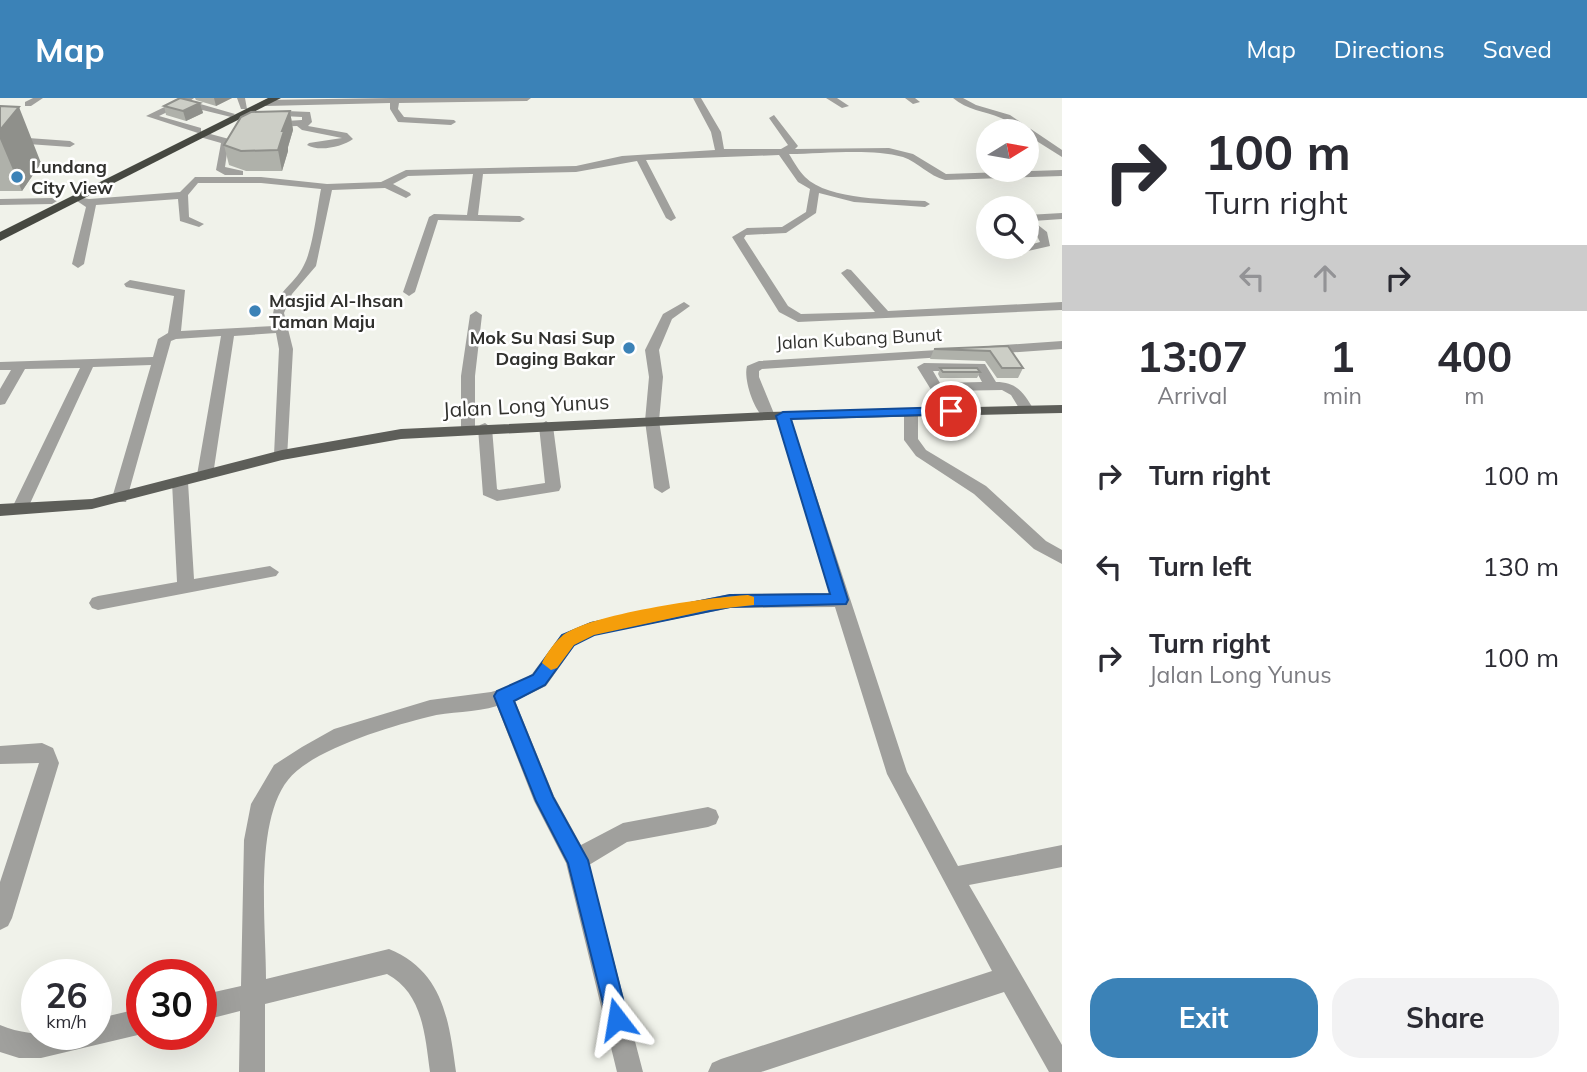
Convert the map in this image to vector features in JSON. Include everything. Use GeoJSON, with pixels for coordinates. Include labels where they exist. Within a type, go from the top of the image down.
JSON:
{"type":"FeatureCollection","features":[{"type":"Feature","properties":{"kind":"highway"},"geometry":{"type":"LineString","coordinates":[[0,237],[84,200],[232,114],[243,103],[269,100]]}},
{"type":"Feature","properties":{"kind":"highway"},"geometry":{"type":"LineString","coordinates":[[0,227],[269,100]]}},
{"type":"Feature","properties":{"kind":"main road","name":"Jalan Long Yunus"},"geometry":{"type":"LineString","coordinates":[[0,510],[53,509],[120,498],[282,455],[367,438],[468,429],[652,421],[1062,409]]}},
{"type":"Feature","properties":{"kind":"street"},"geometry":{"type":"LineString","coordinates":[[28,104],[39,98]]}},
{"type":"Feature","properties":{"kind":"street"},"geometry":{"type":"LineString","coordinates":[[269,100],[527,98]]}},
{"type":"Feature","properties":{"kind":"street"},"geometry":{"type":"LineString","coordinates":[[697,98],[716,132],[721,152]]}},
{"type":"Feature","properties":{"kind":"street"},"geometry":{"type":"LineString","coordinates":[[830,98],[845,106]]}},
{"type":"Feature","properties":{"kind":"street"},"geometry":{"type":"LineString","coordinates":[[957,98],[980,110],[1007,117],[1062,154]]}},
{"type":"Feature","properties":{"kind":"street"},"geometry":{"type":"LineString","coordinates":[[395,99],[394,109],[401,120],[451,122]]}},
{"type":"Feature","properties":{"kind":"street"},"geometry":{"type":"LineString","coordinates":[[232,114],[185,100],[151,117],[231,139],[221,170],[296,174]]}},
{"type":"Feature","properties":{"kind":"street"},"geometry":{"type":"LineString","coordinates":[[774,118],[793,146],[782,152]]}},
{"type":"Feature","properties":{"kind":"street"},"geometry":{"type":"LineString","coordinates":[[300,124],[311,129],[344,135],[348,139],[340,143],[312,145]]}},
{"type":"Feature","properties":{"kind":"street"},"geometry":{"type":"LineString","coordinates":[[0,139],[70,144]]}},
{"type":"Feature","properties":{"kind":"street"},"geometry":{"type":"LineString","coordinates":[[199,224],[185,220],[183,195],[191,182],[197,180],[261,180],[327,187],[386,184],[404,174],[576,169],[640,158],[721,152],[888,151],[910,156],[935,174],[945,177],[1062,173]]}},
{"type":"Feature","properties":{"kind":"street"},"geometry":{"type":"LineString","coordinates":[[782,152],[802,180],[815,188],[854,199],[925,204]]}},
{"type":"Feature","properties":{"kind":"street"},"geometry":{"type":"LineString","coordinates":[[640,158],[671,218]]}},
{"type":"Feature","properties":{"kind":"street"},"geometry":{"type":"LineString","coordinates":[[472,218],[478,172]]}},
{"type":"Feature","properties":{"kind":"street"},"geometry":{"type":"LineString","coordinates":[[386,184],[405,195]]}},
{"type":"Feature","properties":{"kind":"street"},"geometry":{"type":"LineString","coordinates":[[282,455],[286,349],[279,311],[286,293],[303,278],[310,266],[327,187]]}},
{"type":"Feature","properties":{"kind":"street"},"geometry":{"type":"LineString","coordinates":[[815,188],[811,213],[781,231],[741,232],[738,237],[783,309],[791,314],[811,319],[1062,306]]}},
{"type":"Feature","properties":{"kind":"street"},"geometry":{"type":"LineString","coordinates":[[84,200],[183,195]]}},
{"type":"Feature","properties":{"kind":"street"},"geometry":{"type":"LineString","coordinates":[[78,264],[92,206],[84,200]]}},
{"type":"Feature","properties":{"kind":"street"},"geometry":{"type":"LineString","coordinates":[[0,202],[52,201]]}},
{"type":"Feature","properties":{"kind":"street"},"geometry":{"type":"LineString","coordinates":[[1039,219],[1062,216]]}},
{"type":"Feature","properties":{"kind":"street"},"geometry":{"type":"LineString","coordinates":[[409,292],[434,217],[520,219]]}},
{"type":"Feature","properties":{"kind":"street"},"geometry":{"type":"LineString","coordinates":[[1039,230],[1046,244],[1039,246]]}},
{"type":"Feature","properties":{"kind":"street"},"geometry":{"type":"LineString","coordinates":[[847,273],[885,316]]}},
{"type":"Feature","properties":{"kind":"street"},"geometry":{"type":"LineString","coordinates":[[130,284],[181,293],[174,335]]}},
{"type":"Feature","properties":{"kind":"street"},"geometry":{"type":"LineString","coordinates":[[662,488],[652,421],[656,386],[652,350],[667,317],[684,306]]}},
{"type":"Feature","properties":{"kind":"street"},"geometry":{"type":"LineString","coordinates":[[468,429],[468,376],[476,315]]}},
{"type":"Feature","properties":{"kind":"street"},"geometry":{"type":"LineString","coordinates":[[120,498],[165,339],[174,335],[282,329]]}},
{"type":"Feature","properties":{"kind":"street"},"geometry":{"type":"LineString","coordinates":[[205,475],[228,332]]}},
{"type":"Feature","properties":{"kind":"street","name":"Jalan Kubang Bunut"},"geometry":{"type":"LineString","coordinates":[[775,416],[752,369],[771,362],[1062,345]]}},
{"type":"Feature","properties":{"kind":"street"},"geometry":{"type":"LineString","coordinates":[[0,366],[159,362]]}},
{"type":"Feature","properties":{"kind":"street"},"geometry":{"type":"LineString","coordinates":[[19,510],[88,364]]}},
{"type":"Feature","properties":{"kind":"street"},"geometry":{"type":"LineString","coordinates":[[0,401],[20,366]]}},
{"type":"Feature","properties":{"kind":"street"},"geometry":{"type":"LineString","coordinates":[[951,411],[924,367],[980,367],[992,386]]}},
{"type":"Feature","properties":{"kind":"street"},"geometry":{"type":"LineString","coordinates":[[936,387],[1011,388],[1027,410]]}},
{"type":"Feature","properties":{"kind":"street"},"geometry":{"type":"LineString","coordinates":[[911,412],[911,440],[921,453],[980,490],[1040,545],[1062,558]]}},
{"type":"Feature","properties":{"kind":"street"},"geometry":{"type":"LineString","coordinates":[[775,416],[840,600],[897,774],[952,878],[1062,1070]]}},
{"type":"Feature","properties":{"kind":"street"},"geometry":{"type":"LineString","coordinates":[[485,428],[489,491],[498,496],[553,487],[546,426]]}},
{"type":"Feature","properties":{"kind":"street"},"geometry":{"type":"LineString","coordinates":[[180,482],[186,587]]}},
{"type":"Feature","properties":{"kind":"street"},"geometry":{"type":"LineString","coordinates":[[98,603],[270,572]]}},
{"type":"Feature","properties":{"kind":"street"},"geometry":{"type":"LineString","coordinates":[[252,1072],[255,840],[262,804],[281,772],[341,735],[430,708],[519,692],[539,680],[568,640],[591,629],[730,601],[840,600]]}},
{"type":"Feature","properties":{"kind":"street"},"geometry":{"type":"LineString","coordinates":[[503,696],[545,801],[578,860],[630,1072]]}},
{"type":"Feature","properties":{"kind":"street"},"geometry":{"type":"LineString","coordinates":[[0,755],[42,752],[46,754],[49,763],[0,918]]}},
{"type":"Feature","properties":{"kind":"street"},"geometry":{"type":"LineString","coordinates":[[578,860],[623,833],[708,817]]}},
{"type":"Feature","properties":{"kind":"street"},"geometry":{"type":"LineString","coordinates":[[952,878],[1062,856]]}},
{"type":"Feature","properties":{"kind":"street"},"geometry":{"type":"LineString","coordinates":[[217,1004],[389,961],[411,973],[425,993],[435,1021],[443,1072]]}},
{"type":"Feature","properties":{"kind":"street"},"geometry":{"type":"LineString","coordinates":[[721,1072],[1009,978]]}},
{"type":"Feature","properties":{"kind":"street"},"geometry":{"type":"LineString","coordinates":[[0,1038],[10,1045],[21,1045]]}},
{"type":"Feature","properties":{"kind":"building"},"geometry":{"type":"Polygon","coordinates":[[[180,98],[200,103],[183,111],[164,106],[180,98]]]}},
{"type":"Feature","properties":{"kind":"building"},"geometry":{"type":"Polygon","coordinates":[[[0,106],[19,107],[0,130],[0,106]]]}},
{"type":"Feature","properties":{"kind":"building"},"geometry":{"type":"Polygon","coordinates":[[[290,111],[278,150],[241,151],[224,145],[241,117],[251,112],[290,111]]]}},
{"type":"Feature","properties":{"kind":"building"},"geometry":{"type":"Polygon","coordinates":[[[1008,346],[1023,368],[1002,368],[990,351],[934,349],[1008,346]]]}},
{"type":"Feature","properties":{"kind":"building"},"geometry":{"type":"Polygon","coordinates":[[[940,368],[977,368],[980,372],[943,372],[940,368]]]}},
{"type":"Feature","properties":{"kind":"slow traffic"},"geometry":{"type":"LineString","coordinates":[[551,663],[568,640],[591,629],[709,604],[748,601]]}},
{"type":"Feature","properties":{"kind":"place","name":"Lundang City View"},"geometry":{"type":"Point","coordinates":[17,177]}},
{"type":"Feature","properties":{"kind":"place","name":"Masjid Al-Ihsan Taman Maju"},"geometry":{"type":"Point","coordinates":[255,311]}},
{"type":"Feature","properties":{"kind":"place","name":"Mok Su Nasi Sup Daging Bakar"},"geometry":{"type":"Point","coordinates":[629,348]}},
{"type":"Feature","properties":{"kind":"route"},"geometry":{"type":"LineString","coordinates":[[617,1019],[578,860],[545,801],[503,696],[519,692],[539,680],[568,640],[591,629],[730,601],[840,600],[783,416],[951,411]]}}]}
